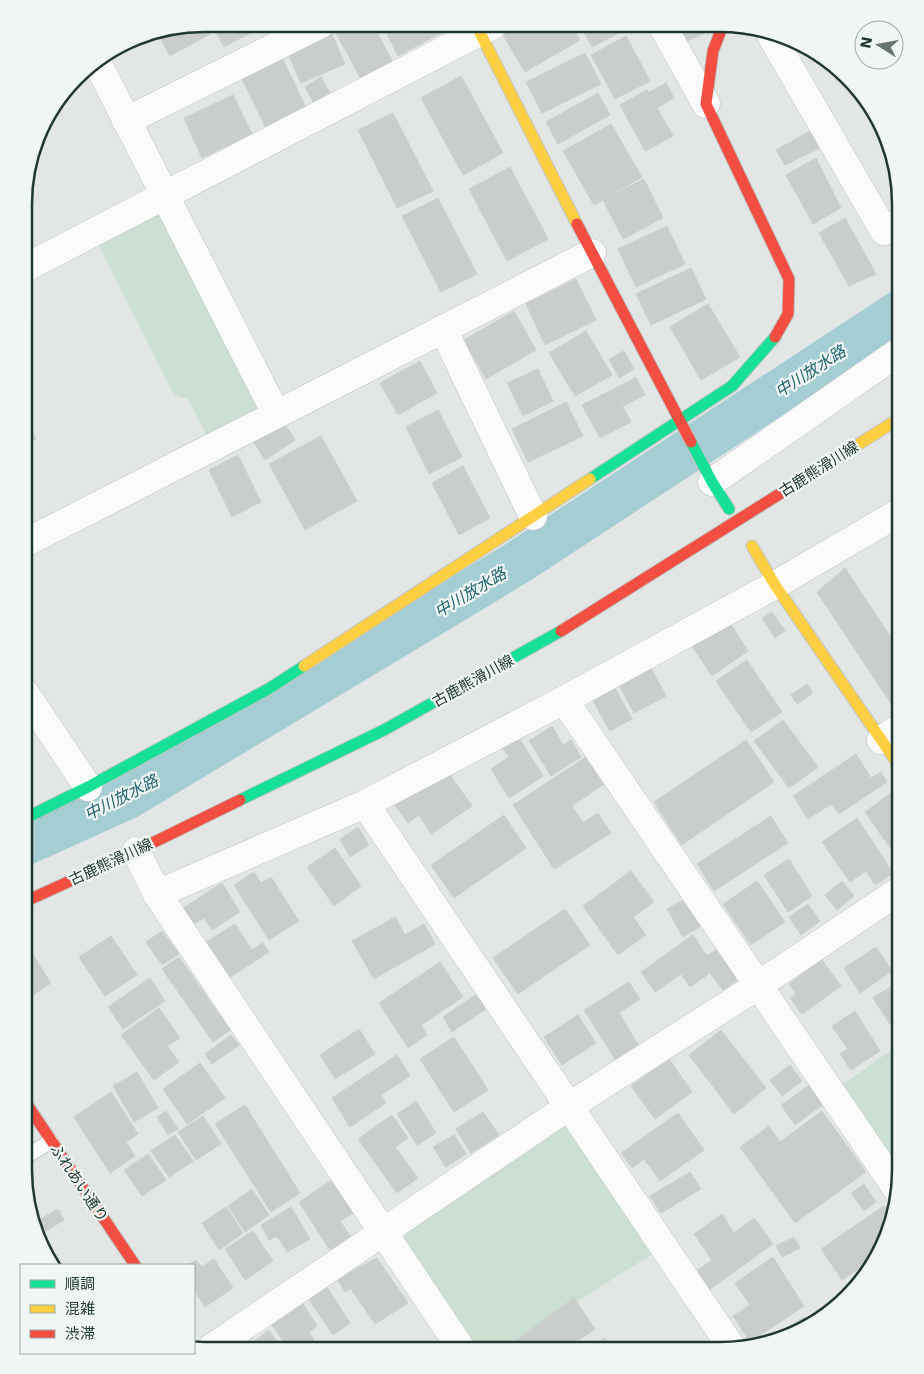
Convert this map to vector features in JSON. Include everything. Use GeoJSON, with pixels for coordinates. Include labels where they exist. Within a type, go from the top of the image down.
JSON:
{"type":"FeatureCollection","features":[{"type":"Feature","properties":{"kind":"street"},"geometry":{"type":"LineString","coordinates":[[126,121],[305,32]]}},
{"type":"Feature","properties":{"kind":"street"},"geometry":{"type":"LineString","coordinates":[[32,264],[474,32]]}},
{"type":"Feature","properties":{"kind":"street"},"geometry":{"type":"LineString","coordinates":[[485,32],[592,253],[709,475],[729,509]]}},
{"type":"Feature","properties":{"kind":"street"},"geometry":{"type":"LineString","coordinates":[[32,815],[88,787],[270,688],[533,516],[682,423],[732,386],[774,339],[788,314],[789,279],[706,104],[666,32]]}},
{"type":"Feature","properties":{"kind":"street"},"geometry":{"type":"LineString","coordinates":[[706,104],[713,50],[720,32]]}},
{"type":"Feature","properties":{"kind":"street"},"geometry":{"type":"LineString","coordinates":[[775,42],[884,231],[892,227]]}},
{"type":"Feature","properties":{"kind":"street"},"geometry":{"type":"LineString","coordinates":[[100,68],[276,414]]}},
{"type":"Feature","properties":{"kind":"street"},"geometry":{"type":"LineString","coordinates":[[32,539],[592,253]]}},
{"type":"Feature","properties":{"kind":"street"},"geometry":{"type":"LineString","coordinates":[[443,329],[533,516]]}},
{"type":"Feature","properties":{"kind":"street"},"geometry":{"type":"LineString","coordinates":[[709,475],[892,356]]}},
{"type":"Feature","properties":{"kind":"street","name":"古鹿熊滑川線"},"geometry":{"type":"LineString","coordinates":[[32,898],[136,851],[384,730],[576,623],[892,423]]}},
{"type":"Feature","properties":{"kind":"street"},"geometry":{"type":"LineString","coordinates":[[157,894],[365,804],[564,700],[775,585],[892,517]]}},
{"type":"Feature","properties":{"kind":"street"},"geometry":{"type":"LineString","coordinates":[[752,546],[775,585],[891,734]]}},
{"type":"Feature","properties":{"kind":"street"},"geometry":{"type":"LineString","coordinates":[[564,700],[891,1180]]}},
{"type":"Feature","properties":{"kind":"street"},"geometry":{"type":"LineString","coordinates":[[32,705],[88,787]]}},
{"type":"Feature","properties":{"kind":"street"},"geometry":{"type":"LineString","coordinates":[[365,804],[727,1341]]}},
{"type":"Feature","properties":{"kind":"street"},"geometry":{"type":"LineString","coordinates":[[136,851],[157,894],[457,1342]]}},
{"type":"Feature","properties":{"kind":"street"},"geometry":{"type":"LineString","coordinates":[[220,1342],[568,1107],[759,986],[891,896]]}},
{"type":"Feature","properties":{"kind":"street","name":"ふれあい通り"},"geometry":{"type":"LineString","coordinates":[[32,1112],[134,1264]]}},
{"type":"Feature","properties":{"kind":"lane"},"geometry":{"type":"LineString","coordinates":[[32,1153],[51,1141]]}},
{"type":"Feature","properties":{"kind":"green space"},"geometry":{"type":"Polygon","coordinates":[[[162,211],[266,408],[207,436],[188,399],[174,395],[98,244],[162,211]]]}},
{"type":"Feature","properties":{"kind":"green space"},"geometry":{"type":"Polygon","coordinates":[[[891,1050],[891,1155],[842,1085],[891,1050]]]}},
{"type":"Feature","properties":{"kind":"green space"},"geometry":{"type":"Polygon","coordinates":[[[559,1123],[574,1127],[657,1251],[514,1342],[466,1342],[401,1245],[402,1229],[559,1123]]]}},
{"type":"Feature","properties":{"kind":"building"},"geometry":{"type":"Polygon","coordinates":[[[209,32],[210,34],[170,56],[160,38],[209,32]]]}},
{"type":"Feature","properties":{"kind":"building"},"geometry":{"type":"Polygon","coordinates":[[[216,32],[252,32],[224,47],[216,32]]]}},
{"type":"Feature","properties":{"kind":"building"},"geometry":{"type":"Polygon","coordinates":[[[331,32],[345,64],[301,83],[287,51],[331,32]]]}},
{"type":"Feature","properties":{"kind":"building"},"geometry":{"type":"Polygon","coordinates":[[[336,32],[377,32],[394,65],[362,81],[336,32]]]}},
{"type":"Feature","properties":{"kind":"building"},"geometry":{"type":"Polygon","coordinates":[[[386,32],[443,32],[398,56],[386,32]]]}},
{"type":"Feature","properties":{"kind":"building"},"geometry":{"type":"Polygon","coordinates":[[[508,32],[575,32],[580,40],[525,72],[503,35],[508,32]]]}},
{"type":"Feature","properties":{"kind":"building"},"geometry":{"type":"Polygon","coordinates":[[[584,32],[621,32],[592,47],[584,32]]]}},
{"type":"Feature","properties":{"kind":"building"},"geometry":{"type":"Polygon","coordinates":[[[675,32],[705,33],[681,44],[675,32]]]}},
{"type":"Feature","properties":{"kind":"building"},"geometry":{"type":"Polygon","coordinates":[[[626,36],[650,81],[615,99],[591,55],[626,36]]]}},
{"type":"Feature","properties":{"kind":"building"},"geometry":{"type":"Polygon","coordinates":[[[585,53],[601,84],[542,113],[526,82],[585,53]]]}},
{"type":"Feature","properties":{"kind":"building"},"geometry":{"type":"Polygon","coordinates":[[[281,55],[306,108],[266,128],[240,75],[281,55]]]}},
{"type":"Feature","properties":{"kind":"building"},"geometry":{"type":"Polygon","coordinates":[[[461,76],[503,153],[463,175],[421,98],[461,76]]]}},
{"type":"Feature","properties":{"kind":"building"},"geometry":{"type":"Polygon","coordinates":[[[321,77],[330,93],[314,103],[305,87],[321,77]]]}},
{"type":"Feature","properties":{"kind":"building"},"geometry":{"type":"Polygon","coordinates":[[[666,83],[674,98],[657,108],[649,92],[666,83]]]}},
{"type":"Feature","properties":{"kind":"building"},"geometry":{"type":"Polygon","coordinates":[[[647,90],[673,136],[645,151],[620,105],[647,90]]]}},
{"type":"Feature","properties":{"kind":"building"},"geometry":{"type":"Polygon","coordinates":[[[598,93],[610,115],[558,144],[546,122],[598,93]]]}},
{"type":"Feature","properties":{"kind":"building"},"geometry":{"type":"Polygon","coordinates":[[[233,95],[252,134],[202,158],[184,118],[233,95]]]}},
{"type":"Feature","properties":{"kind":"building"},"geometry":{"type":"Polygon","coordinates":[[[393,113],[433,191],[397,208],[358,130],[393,113]]]}},
{"type":"Feature","properties":{"kind":"building"},"geometry":{"type":"Polygon","coordinates":[[[611,124],[642,177],[594,205],[563,151],[611,124]]]}},
{"type":"Feature","properties":{"kind":"building"},"geometry":{"type":"Polygon","coordinates":[[[814,129],[822,147],[785,165],[776,150],[814,129]]]}},
{"type":"Feature","properties":{"kind":"building"},"geometry":{"type":"Polygon","coordinates":[[[816,158],[841,208],[813,224],[786,175],[816,158]]]}},
{"type":"Feature","properties":{"kind":"building"},"geometry":{"type":"Polygon","coordinates":[[[510,167],[548,239],[507,261],[469,189],[510,167]]]}},
{"type":"Feature","properties":{"kind":"building"},"geometry":{"type":"Polygon","coordinates":[[[644,179],[663,218],[623,239],[603,200],[644,179]]]}},
{"type":"Feature","properties":{"kind":"building"},"geometry":{"type":"Polygon","coordinates":[[[438,198],[477,274],[441,292],[402,216],[438,198]]]}},
{"type":"Feature","properties":{"kind":"building"},"geometry":{"type":"Polygon","coordinates":[[[845,218],[876,274],[849,286],[819,233],[845,218]]]}},
{"type":"Feature","properties":{"kind":"building"},"geometry":{"type":"Polygon","coordinates":[[[667,226],[685,264],[636,287],[618,249],[667,226]]]}},
{"type":"Feature","properties":{"kind":"building"},"geometry":{"type":"Polygon","coordinates":[[[691,268],[706,299],[651,325],[636,294],[691,268]]]}},
{"type":"Feature","properties":{"kind":"building"},"geometry":{"type":"Polygon","coordinates":[[[576,279],[596,320],[545,345],[526,304],[576,279]]]}},
{"type":"Feature","properties":{"kind":"building"},"geometry":{"type":"Polygon","coordinates":[[[708,304],[740,357],[701,380],[670,327],[708,304]]]}},
{"type":"Feature","properties":{"kind":"building"},"geometry":{"type":"Polygon","coordinates":[[[514,311],[536,350],[486,379],[464,340],[514,311]]]}},
{"type":"Feature","properties":{"kind":"building"},"geometry":{"type":"Polygon","coordinates":[[[586,331],[612,375],[575,396],[549,353],[586,331]]]}},
{"type":"Feature","properties":{"kind":"building"},"geometry":{"type":"Polygon","coordinates":[[[624,351],[634,369],[619,378],[609,359],[624,351]]]}},
{"type":"Feature","properties":{"kind":"building"},"geometry":{"type":"Polygon","coordinates":[[[420,361],[437,393],[398,415],[380,383],[420,361]]]}},
{"type":"Feature","properties":{"kind":"building"},"geometry":{"type":"Polygon","coordinates":[[[538,369],[553,401],[523,416],[507,383],[538,369]]]}},
{"type":"Feature","properties":{"kind":"building"},"geometry":{"type":"Polygon","coordinates":[[[636,377],[645,395],[624,406],[614,389],[636,377]]]}},
{"type":"Feature","properties":{"kind":"building"},"geometry":{"type":"Polygon","coordinates":[[[614,389],[631,422],[600,438],[582,405],[614,389]]]}},
{"type":"Feature","properties":{"kind":"building"},"geometry":{"type":"Polygon","coordinates":[[[566,402],[583,436],[528,462],[512,429],[566,402]]]}},
{"type":"Feature","properties":{"kind":"building"},"geometry":{"type":"Polygon","coordinates":[[[438,410],[462,457],[429,474],[406,427],[438,410]]]}},
{"type":"Feature","properties":{"kind":"building"},"geometry":{"type":"Polygon","coordinates":[[[283,421],[295,440],[265,460],[253,441],[283,421]]]}},
{"type":"Feature","properties":{"kind":"building"},"geometry":{"type":"Polygon","coordinates":[[[32,430],[36,439],[32,441],[32,430]]]}},
{"type":"Feature","properties":{"kind":"building"},"geometry":{"type":"Polygon","coordinates":[[[321,436],[357,501],[305,530],[269,464],[321,436]]]}},
{"type":"Feature","properties":{"kind":"building"},"geometry":{"type":"Polygon","coordinates":[[[238,455],[261,502],[232,517],[209,470],[238,455]]]}},
{"type":"Feature","properties":{"kind":"building"},"geometry":{"type":"Polygon","coordinates":[[[463,466],[490,518],[459,535],[432,483],[463,466]]]}},
{"type":"Feature","properties":{"kind":"building"},"geometry":{"type":"Polygon","coordinates":[[[845,568],[892,638],[891,704],[817,592],[845,568]]]}},
{"type":"Feature","properties":{"kind":"building"},"geometry":{"type":"Polygon","coordinates":[[[772,612],[785,631],[775,638],[762,618],[772,612]]]}},
{"type":"Feature","properties":{"kind":"building"},"geometry":{"type":"Polygon","coordinates":[[[729,621],[748,651],[712,676],[692,646],[729,621]]]}},
{"type":"Feature","properties":{"kind":"building"},"geometry":{"type":"Polygon","coordinates":[[[747,660],[782,712],[751,732],[716,681],[747,660]]]}},
{"type":"Feature","properties":{"kind":"building"},"geometry":{"type":"Polygon","coordinates":[[[650,666],[666,696],[634,713],[618,683],[650,666]]]}},
{"type":"Feature","properties":{"kind":"building"},"geometry":{"type":"Polygon","coordinates":[[[613,684],[632,719],[610,731],[591,697],[613,684]]]}},
{"type":"Feature","properties":{"kind":"building"},"geometry":{"type":"Polygon","coordinates":[[[807,684],[813,693],[797,704],[791,695],[807,684]]]}},
{"type":"Feature","properties":{"kind":"building"},"geometry":{"type":"Polygon","coordinates":[[[783,720],[818,767],[789,788],[754,741],[783,720]]]}},
{"type":"Feature","properties":{"kind":"building"},"geometry":{"type":"Polygon","coordinates":[[[552,726],[563,745],[571,740],[581,757],[551,776],[529,741],[552,726]]]}},
{"type":"Feature","properties":{"kind":"building"},"geometry":{"type":"Polygon","coordinates":[[[517,734],[543,776],[509,798],[491,769],[509,757],[500,744],[517,734]]]}},
{"type":"Feature","properties":{"kind":"building"},"geometry":{"type":"Polygon","coordinates":[[[746,740],[774,782],[682,845],[654,802],[746,740]]]}},
{"type":"Feature","properties":{"kind":"building"},"geometry":{"type":"Polygon","coordinates":[[[856,754],[871,778],[881,772],[887,782],[839,814],[831,804],[808,819],[793,796],[856,754]]]}},
{"type":"Feature","properties":{"kind":"building"},"geometry":{"type":"Polygon","coordinates":[[[586,757],[604,784],[572,806],[554,778],[586,757]]]}},
{"type":"Feature","properties":{"kind":"building"},"geometry":{"type":"Polygon","coordinates":[[[446,769],[472,806],[431,834],[419,815],[408,823],[395,805],[446,769]]]}},
{"type":"Feature","properties":{"kind":"building"},"geometry":{"type":"Polygon","coordinates":[[[554,778],[583,823],[598,813],[611,833],[554,869],[513,805],[554,778]]]}},
{"type":"Feature","properties":{"kind":"building"},"geometry":{"type":"Polygon","coordinates":[[[891,793],[891,850],[865,812],[891,793]]]}},
{"type":"Feature","properties":{"kind":"building"},"geometry":{"type":"Polygon","coordinates":[[[504,815],[526,848],[454,898],[431,865],[504,815]]]}},
{"type":"Feature","properties":{"kind":"building"},"geometry":{"type":"Polygon","coordinates":[[[771,816],[788,843],[714,891],[697,864],[771,816]]]}},
{"type":"Feature","properties":{"kind":"building"},"geometry":{"type":"Polygon","coordinates":[[[857,818],[891,870],[891,874],[875,885],[866,871],[850,882],[822,842],[857,818]]]}},
{"type":"Feature","properties":{"kind":"building"},"geometry":{"type":"Polygon","coordinates":[[[358,827],[369,845],[350,857],[340,839],[358,827]]]}},
{"type":"Feature","properties":{"kind":"building"},"geometry":{"type":"Polygon","coordinates":[[[335,848],[361,886],[334,906],[307,867],[335,848]]]}},
{"type":"Feature","properties":{"kind":"building"},"geometry":{"type":"Polygon","coordinates":[[[789,859],[812,896],[788,912],[764,875],[789,859]]]}},
{"type":"Feature","properties":{"kind":"building"},"geometry":{"type":"Polygon","coordinates":[[[631,871],[654,902],[633,917],[646,935],[618,955],[583,906],[631,871]]]}},
{"type":"Feature","properties":{"kind":"building"},"geometry":{"type":"Polygon","coordinates":[[[254,872],[261,883],[271,877],[299,921],[269,940],[234,885],[254,872]]]}},
{"type":"Feature","properties":{"kind":"building"},"geometry":{"type":"Polygon","coordinates":[[[757,881],[785,922],[751,945],[723,904],[757,881]]]}},
{"type":"Feature","properties":{"kind":"building"},"geometry":{"type":"Polygon","coordinates":[[[842,881],[854,896],[837,910],[825,895],[842,881]]]}},
{"type":"Feature","properties":{"kind":"building"},"geometry":{"type":"Polygon","coordinates":[[[222,883],[240,912],[212,930],[204,918],[192,925],[182,909],[222,883]]]}},
{"type":"Feature","properties":{"kind":"building"},"geometry":{"type":"Polygon","coordinates":[[[688,897],[704,924],[683,937],[667,909],[688,897]]]}},
{"type":"Feature","properties":{"kind":"building"},"geometry":{"type":"Polygon","coordinates":[[[808,904],[820,921],[801,935],[789,917],[808,904]]]}},
{"type":"Feature","properties":{"kind":"building"},"geometry":{"type":"Polygon","coordinates":[[[565,909],[590,945],[518,994],[493,958],[565,909]]]}},
{"type":"Feature","properties":{"kind":"building"},"geometry":{"type":"Polygon","coordinates":[[[395,917],[405,935],[424,924],[435,944],[374,979],[352,941],[395,917]]]}},
{"type":"Feature","properties":{"kind":"building"},"geometry":{"type":"Polygon","coordinates":[[[235,924],[252,950],[263,943],[269,952],[229,978],[206,942],[235,924]]]}},
{"type":"Feature","properties":{"kind":"building"},"geometry":{"type":"Polygon","coordinates":[[[162,931],[179,954],[162,965],[146,942],[162,931]]]}},
{"type":"Feature","properties":{"kind":"building"},"geometry":{"type":"Polygon","coordinates":[[[693,935],[707,956],[723,945],[744,975],[723,990],[710,973],[690,987],[681,974],[655,992],[641,972],[693,935]]]}},
{"type":"Feature","properties":{"kind":"building"},"geometry":{"type":"Polygon","coordinates":[[[111,936],[137,975],[105,996],[79,957],[111,936]]]}},
{"type":"Feature","properties":{"kind":"building"},"geometry":{"type":"Polygon","coordinates":[[[876,947],[891,972],[860,993],[844,968],[876,947]]]}},
{"type":"Feature","properties":{"kind":"building"},"geometry":{"type":"Polygon","coordinates":[[[32,953],[51,983],[32,996],[32,953]]]}},
{"type":"Feature","properties":{"kind":"building"},"geometry":{"type":"Polygon","coordinates":[[[179,957],[230,1030],[213,1042],[162,969],[179,957]]]}},
{"type":"Feature","properties":{"kind":"building"},"geometry":{"type":"Polygon","coordinates":[[[822,960],[841,986],[802,1014],[790,998],[796,994],[789,984],[822,960]]]}},
{"type":"Feature","properties":{"kind":"building"},"geometry":{"type":"Polygon","coordinates":[[[440,962],[463,997],[421,1025],[427,1035],[408,1048],[379,1003],[440,962]]]}},
{"type":"Feature","properties":{"kind":"building"},"geometry":{"type":"Polygon","coordinates":[[[150,978],[165,1001],[123,1029],[108,1007],[150,978]]]}},
{"type":"Feature","properties":{"kind":"building"},"geometry":{"type":"Polygon","coordinates":[[[629,982],[640,999],[619,1013],[639,1046],[616,1061],[584,1010],[629,982]]]}},
{"type":"Feature","properties":{"kind":"building"},"geometry":{"type":"Polygon","coordinates":[[[891,987],[891,1026],[873,998],[891,987]]]}},
{"type":"Feature","properties":{"kind":"building"},"geometry":{"type":"Polygon","coordinates":[[[477,994],[486,1009],[452,1032],[443,1017],[477,994]]]}},
{"type":"Feature","properties":{"kind":"building"},"geometry":{"type":"Polygon","coordinates":[[[159,1008],[180,1038],[167,1046],[179,1062],[154,1080],[121,1035],[159,1008]]]}},
{"type":"Feature","properties":{"kind":"building"},"geometry":{"type":"Polygon","coordinates":[[[855,1011],[880,1051],[851,1070],[840,1054],[848,1049],[832,1026],[855,1011]]]}},
{"type":"Feature","properties":{"kind":"building"},"geometry":{"type":"Polygon","coordinates":[[[578,1015],[596,1043],[562,1065],[544,1037],[578,1015]]]}},
{"type":"Feature","properties":{"kind":"building"},"geometry":{"type":"Polygon","coordinates":[[[359,1029],[375,1054],[335,1079],[320,1055],[359,1029]]]}},
{"type":"Feature","properties":{"kind":"building"},"geometry":{"type":"Polygon","coordinates":[[[721,1030],[766,1088],[734,1114],[689,1055],[721,1030]]]}},
{"type":"Feature","properties":{"kind":"building"},"geometry":{"type":"Polygon","coordinates":[[[231,1035],[239,1045],[212,1064],[205,1054],[231,1035]]]}},
{"type":"Feature","properties":{"kind":"building"},"geometry":{"type":"Polygon","coordinates":[[[454,1037],[488,1090],[454,1112],[420,1059],[454,1037]]]}},
{"type":"Feature","properties":{"kind":"building"},"geometry":{"type":"Polygon","coordinates":[[[397,1055],[410,1076],[381,1095],[386,1103],[350,1127],[332,1098],[397,1055]]]}},
{"type":"Feature","properties":{"kind":"building"},"geometry":{"type":"Polygon","coordinates":[[[669,1059],[692,1092],[655,1119],[631,1086],[669,1059]]]}},
{"type":"Feature","properties":{"kind":"building"},"geometry":{"type":"Polygon","coordinates":[[[200,1063],[225,1098],[187,1124],[163,1089],[200,1063]]]}},
{"type":"Feature","properties":{"kind":"building"},"geometry":{"type":"Polygon","coordinates":[[[790,1065],[802,1081],[782,1096],[770,1080],[790,1065]]]}},
{"type":"Feature","properties":{"kind":"building"},"geometry":{"type":"Polygon","coordinates":[[[137,1072],[158,1108],[134,1122],[113,1086],[137,1072]]]}},
{"type":"Feature","properties":{"kind":"building"},"geometry":{"type":"Polygon","coordinates":[[[811,1084],[825,1103],[795,1125],[781,1105],[811,1084]]]}},
{"type":"Feature","properties":{"kind":"building"},"geometry":{"type":"Polygon","coordinates":[[[111,1092],[138,1134],[126,1142],[135,1156],[110,1173],[74,1117],[111,1092]]]}},
{"type":"Feature","properties":{"kind":"building"},"geometry":{"type":"Polygon","coordinates":[[[416,1101],[436,1133],[417,1145],[397,1114],[416,1101]]]}},
{"type":"Feature","properties":{"kind":"building"},"geometry":{"type":"Polygon","coordinates":[[[245,1105],[300,1193],[271,1212],[215,1124],[245,1105]]]}},
{"type":"Feature","properties":{"kind":"building"},"geometry":{"type":"Polygon","coordinates":[[[166,1111],[178,1129],[168,1135],[157,1117],[166,1111]]]}},
{"type":"Feature","properties":{"kind":"building"},"geometry":{"type":"Polygon","coordinates":[[[822,1111],[866,1172],[795,1223],[740,1147],[769,1126],[780,1142],[822,1111]]]}},
{"type":"Feature","properties":{"kind":"building"},"geometry":{"type":"Polygon","coordinates":[[[483,1112],[499,1135],[471,1153],[456,1129],[483,1112]]]}},
{"type":"Feature","properties":{"kind":"building"},"geometry":{"type":"Polygon","coordinates":[[[678,1113],[704,1150],[660,1181],[644,1159],[632,1168],[621,1153],[678,1113]]]}},
{"type":"Feature","properties":{"kind":"building"},"geometry":{"type":"Polygon","coordinates":[[[392,1115],[408,1138],[395,1147],[418,1178],[397,1193],[358,1139],[392,1115]]]}},
{"type":"Feature","properties":{"kind":"building"},"geometry":{"type":"Polygon","coordinates":[[[203,1116],[221,1144],[196,1160],[178,1132],[203,1116]]]}},
{"type":"Feature","properties":{"kind":"building"},"geometry":{"type":"Polygon","coordinates":[[[175,1135],[193,1161],[169,1177],[151,1151],[175,1135]]]}},
{"type":"Feature","properties":{"kind":"building"},"geometry":{"type":"Polygon","coordinates":[[[454,1135],[466,1154],[446,1167],[433,1147],[454,1135]]]}},
{"type":"Feature","properties":{"kind":"building"},"geometry":{"type":"Polygon","coordinates":[[[148,1154],[166,1180],[142,1196],[124,1170],[148,1154]]]}},
{"type":"Feature","properties":{"kind":"building"},"geometry":{"type":"Polygon","coordinates":[[[690,1172],[701,1189],[661,1213],[650,1196],[690,1172]]]}},
{"type":"Feature","properties":{"kind":"building"},"geometry":{"type":"Polygon","coordinates":[[[332,1180],[353,1213],[340,1221],[351,1237],[330,1250],[299,1202],[332,1180]]]}},
{"type":"Feature","properties":{"kind":"building"},"geometry":{"type":"Polygon","coordinates":[[[864,1184],[876,1202],[864,1211],[851,1193],[864,1184]]]}},
{"type":"Feature","properties":{"kind":"building"},"geometry":{"type":"Polygon","coordinates":[[[252,1189],[269,1215],[245,1232],[228,1206],[252,1189]]]}},
{"type":"Feature","properties":{"kind":"building"},"geometry":{"type":"Polygon","coordinates":[[[884,1206],[886,1210],[874,1246],[862,1266],[842,1280],[821,1249],[884,1206]]]}},
{"type":"Feature","properties":{"kind":"building"},"geometry":{"type":"Polygon","coordinates":[[[226,1207],[243,1233],[219,1250],[202,1223],[226,1207]]]}},
{"type":"Feature","properties":{"kind":"building"},"geometry":{"type":"Polygon","coordinates":[[[291,1207],[310,1239],[287,1252],[277,1236],[269,1240],[261,1225],[291,1207]]]}},
{"type":"Feature","properties":{"kind":"building"},"geometry":{"type":"Polygon","coordinates":[[[58,1209],[64,1220],[46,1231],[40,1219],[58,1209]]]}},
{"type":"Feature","properties":{"kind":"building"},"geometry":{"type":"Polygon","coordinates":[[[722,1214],[734,1233],[754,1218],[773,1244],[709,1290],[695,1272],[712,1260],[694,1234],[722,1214]]]}},
{"type":"Feature","properties":{"kind":"building"},"geometry":{"type":"Polygon","coordinates":[[[253,1231],[273,1261],[245,1280],[225,1249],[253,1231]]]}},
{"type":"Feature","properties":{"kind":"building"},"geometry":{"type":"Polygon","coordinates":[[[794,1237],[800,1248],[782,1257],[776,1246],[794,1237]]]}},
{"type":"Feature","properties":{"kind":"building"},"geometry":{"type":"Polygon","coordinates":[[[773,1257],[804,1306],[757,1337],[748,1339],[733,1316],[750,1305],[735,1283],[773,1257]]]}},
{"type":"Feature","properties":{"kind":"building"},"geometry":{"type":"Polygon","coordinates":[[[377,1258],[408,1303],[375,1324],[351,1289],[345,1292],[337,1279],[377,1258]]]}},
{"type":"Feature","properties":{"kind":"building"},"geometry":{"type":"Polygon","coordinates":[[[214,1259],[233,1288],[205,1307],[195,1292],[195,1264],[190,1264],[196,1260],[202,1267],[214,1259]]]}},
{"type":"Feature","properties":{"kind":"building"},"geometry":{"type":"Polygon","coordinates":[[[326,1286],[350,1323],[333,1335],[308,1298],[326,1286]]]}},
{"type":"Feature","properties":{"kind":"building"},"geometry":{"type":"Polygon","coordinates":[[[574,1298],[595,1329],[576,1342],[513,1342],[574,1298]]]}},
{"type":"Feature","properties":{"kind":"building"},"geometry":{"type":"Polygon","coordinates":[[[300,1299],[317,1326],[309,1332],[315,1342],[284,1342],[270,1322],[300,1299]]]}},
{"type":"Feature","properties":{"kind":"building"},"geometry":{"type":"Polygon","coordinates":[[[804,1317],[805,1319],[796,1324],[790,1326],[804,1317]]]}},
{"type":"Feature","properties":{"kind":"building"},"geometry":{"type":"Polygon","coordinates":[[[269,1330],[277,1342],[254,1342],[269,1330]]]}},
{"type":"Feature","properties":{"kind":"building"},"geometry":{"type":"Polygon","coordinates":[[[605,1338],[607,1342],[599,1342],[605,1338]]]}},
{"type":"Feature","properties":{"kind":"waterway","name":"中川放水路"},"geometry":{"type":"LineString","coordinates":[[32,840],[128,797],[517,563],[892,317]]}},
{"type":"Feature","properties":{"kind":"traffic: fast"},"geometry":{"type":"LineString","coordinates":[[590,479],[732,386],[775,337]]}},
{"type":"Feature","properties":{"kind":"traffic: fast"},"geometry":{"type":"LineString","coordinates":[[691,442],[729,509]]}},
{"type":"Feature","properties":{"kind":"traffic: fast"},"geometry":{"type":"LineString","coordinates":[[240,800],[384,730],[561,631]]}},
{"type":"Feature","properties":{"kind":"traffic: fast"},"geometry":{"type":"LineString","coordinates":[[32,815],[88,787],[270,688],[304,666]]}},
{"type":"Feature","properties":{"kind":"traffic: slow"},"geometry":{"type":"LineString","coordinates":[[480,32],[577,224]]}},
{"type":"Feature","properties":{"kind":"traffic: slow"},"geometry":{"type":"LineString","coordinates":[[821,468],[892,423]]}},
{"type":"Feature","properties":{"kind":"traffic: slow"},"geometry":{"type":"LineString","coordinates":[[304,666],[590,479]]}},
{"type":"Feature","properties":{"kind":"traffic: slow"},"geometry":{"type":"LineString","coordinates":[[752,546],[775,585],[891,755]]}},
{"type":"Feature","properties":{"kind":"traffic: jam"},"geometry":{"type":"LineString","coordinates":[[720,32],[713,51],[706,104],[789,279],[788,314],[775,337]]}},
{"type":"Feature","properties":{"kind":"traffic: jam"},"geometry":{"type":"LineString","coordinates":[[577,224],[691,442]]}},
{"type":"Feature","properties":{"kind":"traffic: jam"},"geometry":{"type":"LineString","coordinates":[[561,631],[821,468]]}},
{"type":"Feature","properties":{"kind":"traffic: jam"},"geometry":{"type":"LineString","coordinates":[[32,898],[136,851],[240,800]]}},
{"type":"Feature","properties":{"kind":"traffic: jam"},"geometry":{"type":"LineString","coordinates":[[32,1112],[134,1264]]}}]}
